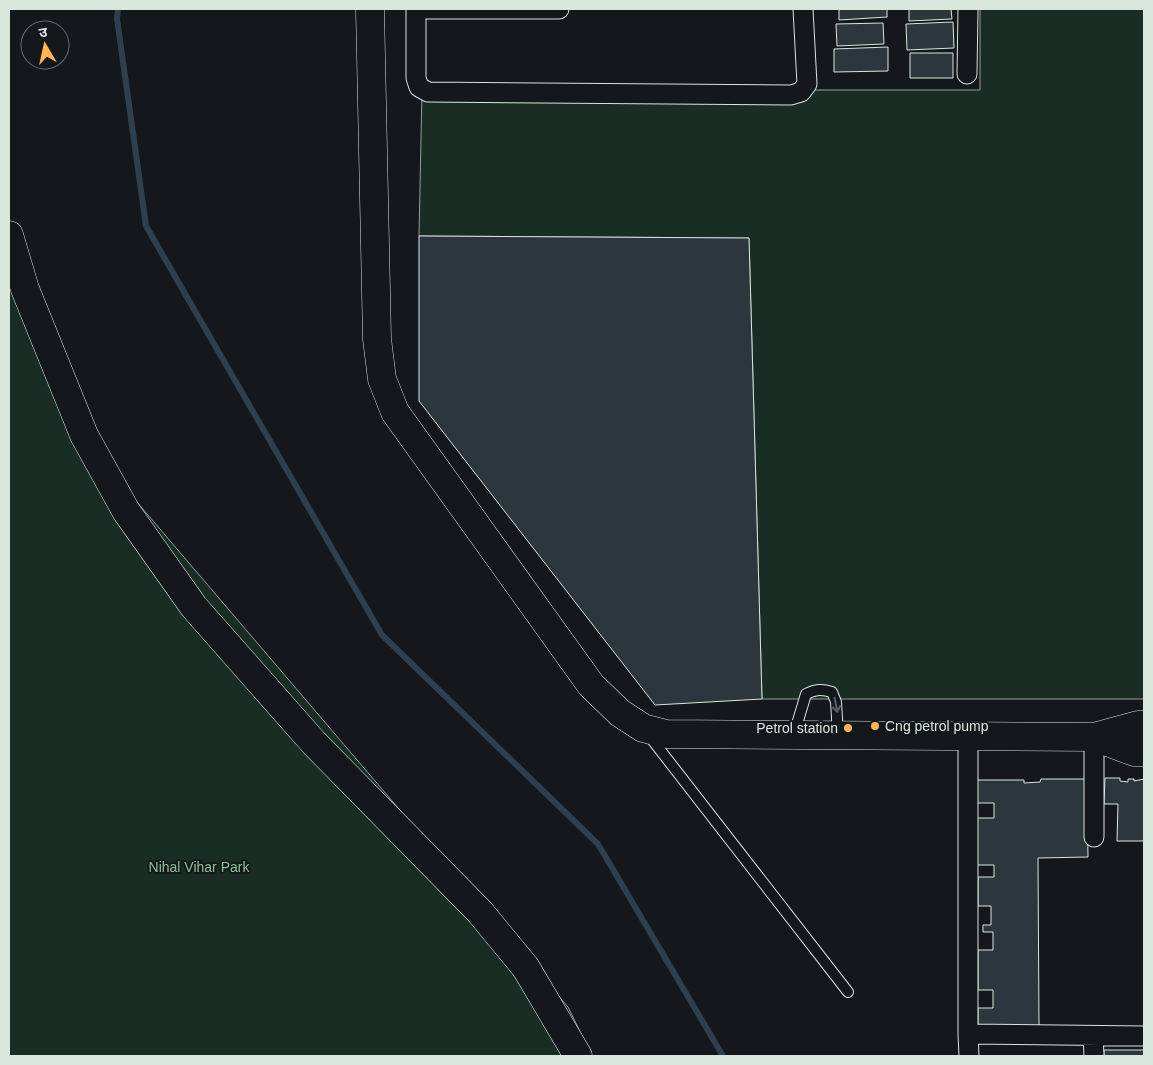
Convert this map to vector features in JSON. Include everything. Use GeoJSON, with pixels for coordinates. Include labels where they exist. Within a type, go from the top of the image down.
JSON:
{"type":"FeatureCollection","features":[{"type":"Feature","properties":{"kind":"street"},"geometry":{"type":"LineString","coordinates":[[370,9],[377,339],[382,379],[395,412],[591,685],[620,713],[643,728],[666,734],[1094,737],[1144,725]]}},
{"type":"Feature","properties":{"kind":"street"},"geometry":{"type":"LineString","coordinates":[[560,9],[416,9],[416,78],[419,87],[428,92],[791,95],[801,92],[807,84],[803,9]]}},
{"type":"Feature","properties":{"kind":"street"},"geometry":{"type":"LineString","coordinates":[[967,74],[968,9]]}},
{"type":"Feature","properties":{"kind":"street"},"geometry":{"type":"LineString","coordinates":[[9,235],[25,289],[84,435],[126,512],[194,607],[314,743],[480,912],[526,968],[578,1056]]}},
{"type":"Feature","properties":{"kind":"street"},"geometry":{"type":"LineString","coordinates":[[968,736],[968,1056]]}},
{"type":"Feature","properties":{"kind":"street"},"geometry":{"type":"LineString","coordinates":[[1094,737],[1134,752],[1144,752]]}},
{"type":"Feature","properties":{"kind":"street"},"geometry":{"type":"LineString","coordinates":[[1094,737],[1094,837]]}},
{"type":"Feature","properties":{"kind":"street"},"geometry":{"type":"LineString","coordinates":[[968,1034],[1144,1036]]}},
{"type":"Feature","properties":{"kind":"street"},"geometry":{"type":"LineString","coordinates":[[1093,1036],[1094,1056]]}},
{"type":"Feature","properties":{"kind":"lane"},"geometry":{"type":"LineString","coordinates":[[794,735],[806,694],[814,690],[823,689],[832,692],[836,702],[838,735]]}},
{"type":"Feature","properties":{"kind":"lane"},"geometry":{"type":"LineString","coordinates":[[643,728],[848,992]]}},
{"type":"Feature","properties":{"kind":"green space"},"geometry":{"type":"Polygon","coordinates":[[[980,9],[1144,9],[1144,699],[762,699],[749,238],[419,236],[422,90],[980,90],[980,9]]]}},
{"type":"Feature","properties":{"kind":"green space","name":"Nihal Vihar Park"},"geometry":{"type":"Polygon","coordinates":[[[9,237],[107,467],[568,1007],[592,1056],[9,1056],[9,237]]]}},
{"type":"Feature","properties":{"kind":"building"},"geometry":{"type":"Polygon","coordinates":[[[839,9],[887,9],[887,17],[839,20],[839,9]]]}},
{"type":"Feature","properties":{"kind":"building"},"geometry":{"type":"Polygon","coordinates":[[[909,9],[951,9],[952,19],[909,21],[909,9]]]}},
{"type":"Feature","properties":{"kind":"building"},"geometry":{"type":"Polygon","coordinates":[[[953,22],[954,48],[907,50],[906,24],[953,22]]]}},
{"type":"Feature","properties":{"kind":"building"},"geometry":{"type":"Polygon","coordinates":[[[883,23],[884,44],[837,46],[836,24],[883,23]]]}},
{"type":"Feature","properties":{"kind":"building"},"geometry":{"type":"Polygon","coordinates":[[[888,47],[888,71],[834,72],[834,49],[888,47]]]}},
{"type":"Feature","properties":{"kind":"building"},"geometry":{"type":"Polygon","coordinates":[[[910,53],[953,53],[953,78],[910,78],[910,53]]]}},
{"type":"Feature","properties":{"kind":"building"},"geometry":{"type":"Polygon","coordinates":[[[419,236],[749,238],[762,699],[655,705],[419,401],[419,236]]]}},
{"type":"Feature","properties":{"kind":"building"},"geometry":{"type":"Polygon","coordinates":[[[1105,778],[1120,778],[1120,781],[1128,782],[1128,779],[1134,779],[1134,781],[1144,779],[1144,841],[1117,841],[1118,804],[1104,804],[1105,778]]]}},
{"type":"Feature","properties":{"kind":"building"},"geometry":{"type":"Polygon","coordinates":[[[1041,779],[1087,779],[1088,857],[1038,858],[1039,1027],[978,1027],[978,1008],[993,1008],[993,990],[978,990],[978,950],[993,950],[993,932],[983,932],[983,925],[991,925],[991,906],[978,906],[978,877],[994,877],[994,865],[977,865],[977,818],[994,818],[994,803],[977,803],[977,780],[1024,780],[1024,783],[1040,782],[1041,779]]]}},
{"type":"Feature","properties":{"kind":"building"},"geometry":{"type":"Polygon","coordinates":[[[1104,1050],[1144,1050],[1144,1056],[1104,1056],[1104,1050]]]}},
{"type":"Feature","properties":{"kind":"waterway"},"geometry":{"type":"LineString","coordinates":[[118,9],[117,19],[146,226],[382,635],[598,844],[723,1056]]}},
{"type":"Feature","properties":{"kind":"place","name":"Cng petrol pump"},"geometry":{"type":"Point","coordinates":[875,726]}},
{"type":"Feature","properties":{"kind":"place","name":"Petrol station"},"geometry":{"type":"Point","coordinates":[848,728]}}]}
